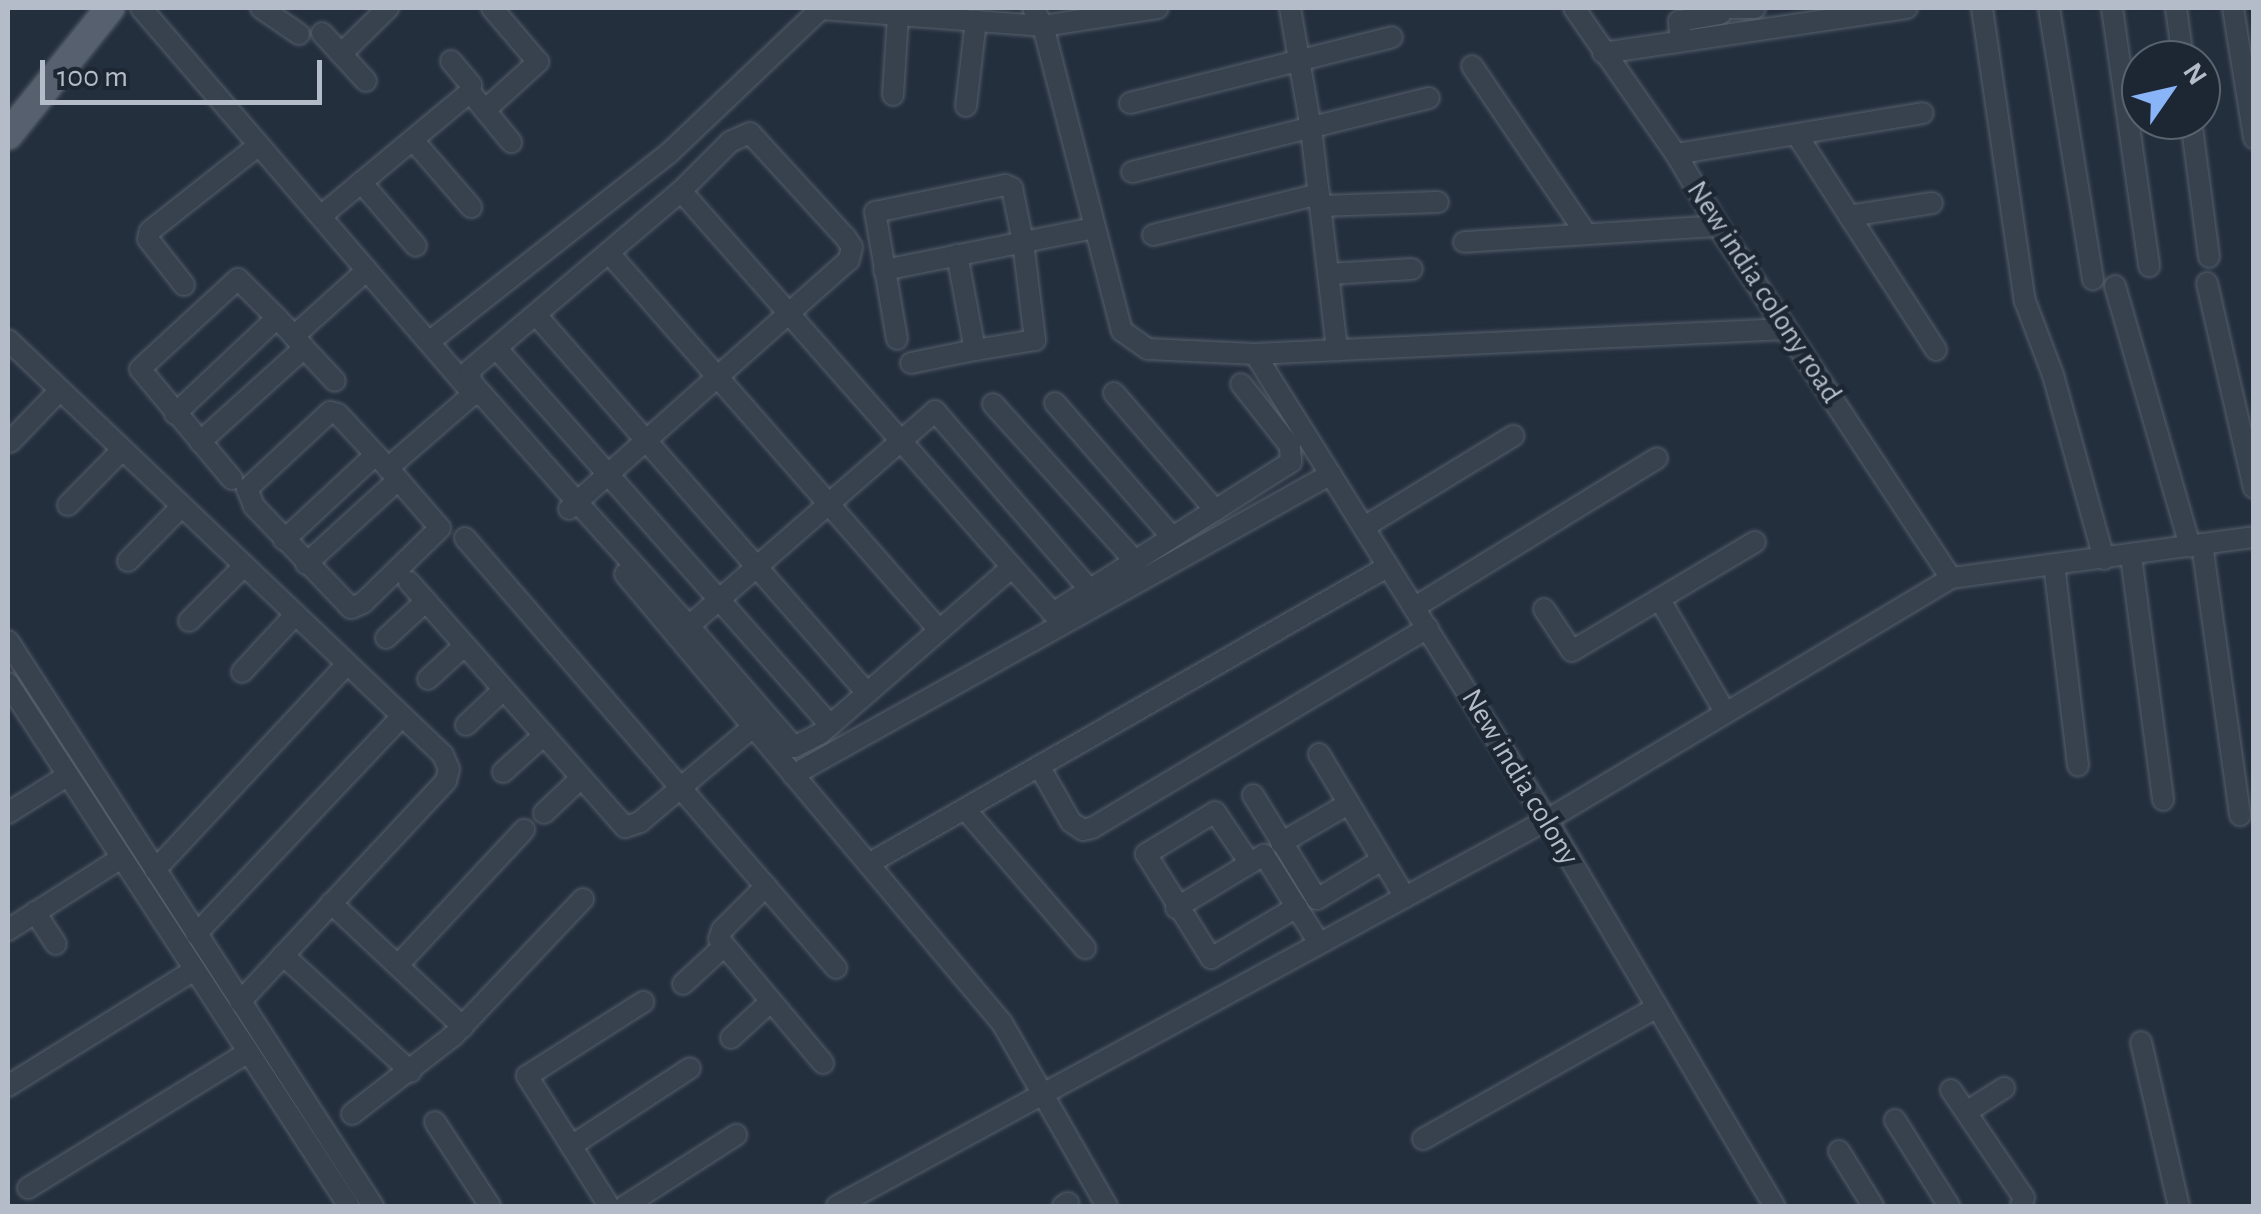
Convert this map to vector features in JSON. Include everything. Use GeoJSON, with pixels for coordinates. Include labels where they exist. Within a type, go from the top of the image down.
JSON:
{"type":"FeatureCollection","features":[{"type":"Feature","properties":{"kind":"main road"},"geometry":{"type":"LineString","coordinates":[[9,130],[107,9]]}},
{"type":"Feature","properties":{"kind":"street"},"geometry":{"type":"LineString","coordinates":[[141,8],[683,632],[794,747],[830,724],[1012,567]]}},
{"type":"Feature","properties":{"kind":"street"},"geometry":{"type":"LineString","coordinates":[[261,8],[299,34]]}},
{"type":"Feature","properties":{"kind":"street"},"geometry":{"type":"LineString","coordinates":[[341,54],[388,8]]}},
{"type":"Feature","properties":{"kind":"street"},"geometry":{"type":"LineString","coordinates":[[485,110],[538,62],[492,8]]}},
{"type":"Feature","properties":{"kind":"street"},"geometry":{"type":"LineString","coordinates":[[1290,8],[1312,128],[1336,350]]}},
{"type":"Feature","properties":{"kind":"street","name":"New india colony road"},"geometry":{"type":"LineString","coordinates":[[1574,8],[1676,154],[1718,226],[1951,578]]}},
{"type":"Feature","properties":{"kind":"street"},"geometry":{"type":"LineString","coordinates":[[1681,41],[1679,20],[1715,11],[1755,8]]}},
{"type":"Feature","properties":{"kind":"street"},"geometry":{"type":"LineString","coordinates":[[1604,52],[1828,13],[1907,8]]}},
{"type":"Feature","properties":{"kind":"street"},"geometry":{"type":"LineString","coordinates":[[1982,8],[2025,301],[2053,374],[2104,559]]}},
{"type":"Feature","properties":{"kind":"street"},"geometry":{"type":"LineString","coordinates":[[2049,8],[2093,279]]}},
{"type":"Feature","properties":{"kind":"street"},"geometry":{"type":"LineString","coordinates":[[2112,8],[2149,266]]}},
{"type":"Feature","properties":{"kind":"street"},"geometry":{"type":"LineString","coordinates":[[2176,8],[2180,40]]}},
{"type":"Feature","properties":{"kind":"street"},"geometry":{"type":"LineString","coordinates":[[2233,8],[2254,138]]}},
{"type":"Feature","properties":{"kind":"street"},"geometry":{"type":"LineString","coordinates":[[429,342],[669,153],[821,9],[976,21],[1143,9]]}},
{"type":"Feature","properties":{"kind":"street"},"geometry":{"type":"LineString","coordinates":[[893,95],[898,15]]}},
{"type":"Feature","properties":{"kind":"street"},"geometry":{"type":"LineString","coordinates":[[1038,17],[1122,331],[1148,350],[1255,354],[1786,328]]}},
{"type":"Feature","properties":{"kind":"street"},"geometry":{"type":"LineString","coordinates":[[966,106],[976,21]]}},
{"type":"Feature","properties":{"kind":"street"},"geometry":{"type":"LineString","coordinates":[[322,33],[366,81]]}},
{"type":"Feature","properties":{"kind":"street"},"geometry":{"type":"LineString","coordinates":[[1130,103],[1392,38]]}},
{"type":"Feature","properties":{"kind":"street"},"geometry":{"type":"LineString","coordinates":[[320,216],[470,92],[471,85],[451,61]]}},
{"type":"Feature","properties":{"kind":"street"},"geometry":{"type":"LineString","coordinates":[[1472,66],[1586,234]]}},
{"type":"Feature","properties":{"kind":"street"},"geometry":{"type":"LineString","coordinates":[[470,92],[511,142]]}},
{"type":"Feature","properties":{"kind":"street"},"geometry":{"type":"LineString","coordinates":[[1132,172],[1429,98]]}},
{"type":"Feature","properties":{"kind":"street"},"geometry":{"type":"LineString","coordinates":[[1676,154],[1922,113]]}},
{"type":"Feature","properties":{"kind":"street"},"geometry":{"type":"LineString","coordinates":[[750,133],[846,238],[852,246],[849,260],[573,506],[471,382],[470,370],[680,191],[730,142],[750,133]]}},
{"type":"Feature","properties":{"kind":"street"},"geometry":{"type":"LineString","coordinates":[[1797,135],[1936,350]]}},
{"type":"Feature","properties":{"kind":"street"},"geometry":{"type":"LineString","coordinates":[[413,140],[471,208]]}},
{"type":"Feature","properties":{"kind":"street"},"geometry":{"type":"LineString","coordinates":[[2194,140],[2209,257]]}},
{"type":"Feature","properties":{"kind":"street"},"geometry":{"type":"LineString","coordinates":[[184,284],[148,240],[150,230],[259,145]]}},
{"type":"Feature","properties":{"kind":"street"},"geometry":{"type":"LineString","coordinates":[[361,182],[416,246]]}},
{"type":"Feature","properties":{"kind":"street"},"geometry":{"type":"LineString","coordinates":[[897,340],[876,212],[1009,185],[1038,336],[910,363]]}},
{"type":"Feature","properties":{"kind":"street"},"geometry":{"type":"LineString","coordinates":[[680,191],[1054,612],[1290,462],[1290,446],[1241,384]]}},
{"type":"Feature","properties":{"kind":"street"},"geometry":{"type":"LineString","coordinates":[[1153,235],[1320,200],[1438,202]]}},
{"type":"Feature","properties":{"kind":"street"},"geometry":{"type":"LineString","coordinates":[[1849,216],[1932,203]]}},
{"type":"Feature","properties":{"kind":"street"},"geometry":{"type":"LineString","coordinates":[[1464,242],[1718,226]]}},
{"type":"Feature","properties":{"kind":"street"},"geometry":{"type":"LineString","coordinates":[[884,270],[1096,228]]}},
{"type":"Feature","properties":{"kind":"street"},"geometry":{"type":"LineString","coordinates":[[609,253],[831,502],[939,630]]}},
{"type":"Feature","properties":{"kind":"street"},"geometry":{"type":"LineString","coordinates":[[957,255],[974,350]]}},
{"type":"Feature","properties":{"kind":"street"},"geometry":{"type":"LineString","coordinates":[[1328,274],[1412,268]]}},
{"type":"Feature","properties":{"kind":"street"},"geometry":{"type":"LineString","coordinates":[[200,442],[367,270]]}},
{"type":"Feature","properties":{"kind":"street"},"geometry":{"type":"LineString","coordinates":[[232,478],[141,376],[140,369],[238,279],[335,381]]}},
{"type":"Feature","properties":{"kind":"street"},"geometry":{"type":"LineString","coordinates":[[2207,283],[2254,488]]}},
{"type":"Feature","properties":{"kind":"street"},"geometry":{"type":"LineString","coordinates":[[2115,286],[2196,545],[2240,815]]}},
{"type":"Feature","properties":{"kind":"street"},"geometry":{"type":"LineString","coordinates":[[537,316],[867,693]]}},
{"type":"Feature","properties":{"kind":"street"},"geometry":{"type":"LineString","coordinates":[[175,414],[278,318]]}},
{"type":"Feature","properties":{"kind":"street"},"geometry":{"type":"LineString","coordinates":[[8,340],[402,716],[443,756],[449,769],[446,781],[240,1002]]}},
{"type":"Feature","properties":{"kind":"street"},"geometry":{"type":"LineString","coordinates":[[498,350],[830,724]]}},
{"type":"Feature","properties":{"kind":"street","name":"New india colony"},"geometry":{"type":"LineString","coordinates":[[1255,354],[1547,820],[1774,1206]]}},
{"type":"Feature","properties":{"kind":"street"},"geometry":{"type":"LineString","coordinates":[[10,442],[60,390]]}},
{"type":"Feature","properties":{"kind":"street"},"geometry":{"type":"LineString","coordinates":[[1114,393],[1215,510]]}},
{"type":"Feature","properties":{"kind":"street"},"geometry":{"type":"LineString","coordinates":[[284,540],[387,468],[473,394]]}},
{"type":"Feature","properties":{"kind":"street"},"geometry":{"type":"LineString","coordinates":[[1055,402],[1172,537]]}},
{"type":"Feature","properties":{"kind":"street"},"geometry":{"type":"LineString","coordinates":[[992,404],[1135,562]]}},
{"type":"Feature","properties":{"kind":"street"},"geometry":{"type":"LineString","coordinates":[[683,632],[935,411],[1089,589]]}},
{"type":"Feature","properties":{"kind":"street"},"geometry":{"type":"LineString","coordinates":[[328,413],[338,414],[387,468],[440,528],[363,603],[344,605],[254,506],[247,489],[328,413]]}},
{"type":"Feature","properties":{"kind":"street"},"geometry":{"type":"LineString","coordinates":[[1364,527],[1513,436]]}},
{"type":"Feature","properties":{"kind":"street"},"geometry":{"type":"LineString","coordinates":[[68,504],[122,450]]}},
{"type":"Feature","properties":{"kind":"street"},"geometry":{"type":"LineString","coordinates":[[1414,606],[1657,458]]}},
{"type":"Feature","properties":{"kind":"street"},"geometry":{"type":"LineString","coordinates":[[306,564],[387,468]]}},
{"type":"Feature","properties":{"kind":"street"},"geometry":{"type":"LineString","coordinates":[[794,775],[1331,474]]}},
{"type":"Feature","properties":{"kind":"street"},"geometry":{"type":"LineString","coordinates":[[128,560],[182,506]]}},
{"type":"Feature","properties":{"kind":"street"},"geometry":{"type":"LineString","coordinates":[[465,538],[836,968]]}},
{"type":"Feature","properties":{"kind":"street"},"geometry":{"type":"LineString","coordinates":[[838,1206],[1547,820],[1951,578],[2254,538]]}},
{"type":"Feature","properties":{"kind":"street"},"geometry":{"type":"LineString","coordinates":[[1544,609],[1572,651],[1755,542]]}},
{"type":"Feature","properties":{"kind":"street"},"geometry":{"type":"LineString","coordinates":[[2131,556],[2163,800]]}},
{"type":"Feature","properties":{"kind":"street"},"geometry":{"type":"LineString","coordinates":[[2054,564],[2078,766]]}},
{"type":"Feature","properties":{"kind":"street"},"geometry":{"type":"LineString","coordinates":[[190,621],[244,566]]}},
{"type":"Feature","properties":{"kind":"street"},"geometry":{"type":"LineString","coordinates":[[870,863],[1387,567]]}},
{"type":"Feature","properties":{"kind":"street"},"geometry":{"type":"LineString","coordinates":[[409,582],[625,827],[640,822],[753,726]]}},
{"type":"Feature","properties":{"kind":"street"},"geometry":{"type":"LineString","coordinates":[[1660,600],[1726,712]]}},
{"type":"Feature","properties":{"kind":"street"},"geometry":{"type":"LineString","coordinates":[[386,638],[426,602]]}},
{"type":"Feature","properties":{"kind":"street"},"geometry":{"type":"LineString","coordinates":[[242,672],[295,614]]}},
{"type":"Feature","properties":{"kind":"street"},"geometry":{"type":"LineString","coordinates":[[1038,766],[1070,822],[1083,830],[1092,828],[1428,628]]}},
{"type":"Feature","properties":{"kind":"street"},"geometry":{"type":"LineString","coordinates":[[683,632],[753,726],[1002,1023],[1108,1206]]}},
{"type":"Feature","properties":{"kind":"street"},"geometry":{"type":"LineString","coordinates":[[8,641],[373,1206]]}},
{"type":"Feature","properties":{"kind":"street"},"geometry":{"type":"LineString","coordinates":[[428,679],[464,646]]}},
{"type":"Feature","properties":{"kind":"street"},"geometry":{"type":"LineString","coordinates":[[155,870],[347,664]]}},
{"type":"Feature","properties":{"kind":"street"},"geometry":{"type":"LineString","coordinates":[[8,683],[348,1206]]}},
{"type":"Feature","properties":{"kind":"street"},"geometry":{"type":"LineString","coordinates":[[466,725],[503,690]]}},
{"type":"Feature","properties":{"kind":"street"},"geometry":{"type":"LineString","coordinates":[[8,726],[27,713]]}},
{"type":"Feature","properties":{"kind":"street"},"geometry":{"type":"LineString","coordinates":[[196,934],[402,716]]}},
{"type":"Feature","properties":{"kind":"street"},"geometry":{"type":"LineString","coordinates":[[503,772],[543,736]]}},
{"type":"Feature","properties":{"kind":"street"},"geometry":{"type":"LineString","coordinates":[[1319,754],[1404,897]]}},
{"type":"Feature","properties":{"kind":"street"},"geometry":{"type":"LineString","coordinates":[[8,814],[67,776]]}},
{"type":"Feature","properties":{"kind":"street"},"geometry":{"type":"LineString","coordinates":[[544,814],[580,778]]}},
{"type":"Feature","properties":{"kind":"street"},"geometry":{"type":"LineString","coordinates":[[1253,795],[1316,899],[1382,860]]}},
{"type":"Feature","properties":{"kind":"street"},"geometry":{"type":"LineString","coordinates":[[1281,843],[1348,804]]}},
{"type":"Feature","properties":{"kind":"street"},"geometry":{"type":"LineString","coordinates":[[965,810],[1085,948]]}},
{"type":"Feature","properties":{"kind":"street"},"geometry":{"type":"LineString","coordinates":[[1249,862],[1216,812],[1149,850],[1147,860],[1211,958],[1297,907]]}},
{"type":"Feature","properties":{"kind":"street"},"geometry":{"type":"LineString","coordinates":[[398,965],[524,830]]}},
{"type":"Feature","properties":{"kind":"street"},"geometry":{"type":"LineString","coordinates":[[1176,908],[1249,862],[1266,857],[1319,943]]}},
{"type":"Feature","properties":{"kind":"street"},"geometry":{"type":"LineString","coordinates":[[8,930],[121,858]]}},
{"type":"Feature","properties":{"kind":"street"},"geometry":{"type":"LineString","coordinates":[[766,886],[722,930],[723,947],[823,1063]]}},
{"type":"Feature","properties":{"kind":"street"},"geometry":{"type":"LineString","coordinates":[[352,1114],[411,1072],[463,1027],[583,899]]}},
{"type":"Feature","properties":{"kind":"street"},"geometry":{"type":"LineString","coordinates":[[332,903],[463,1027]]}},
{"type":"Feature","properties":{"kind":"street"},"geometry":{"type":"LineString","coordinates":[[35,912],[56,944]]}},
{"type":"Feature","properties":{"kind":"street"},"geometry":{"type":"LineString","coordinates":[[683,984],[723,947]]}},
{"type":"Feature","properties":{"kind":"street"},"geometry":{"type":"LineString","coordinates":[[283,955],[411,1072]]}},
{"type":"Feature","properties":{"kind":"street"},"geometry":{"type":"LineString","coordinates":[[8,1086],[194,970]]}},
{"type":"Feature","properties":{"kind":"street"},"geometry":{"type":"LineString","coordinates":[[609,1206],[527,1076],[642,1002]]}},
{"type":"Feature","properties":{"kind":"street"},"geometry":{"type":"LineString","coordinates":[[731,1038],[770,1002]]}},
{"type":"Feature","properties":{"kind":"street"},"geometry":{"type":"LineString","coordinates":[[1424,1139],[1657,1006]]}},
{"type":"Feature","properties":{"kind":"street"},"geometry":{"type":"LineString","coordinates":[[2142,1042],[2179,1206]]}},
{"type":"Feature","properties":{"kind":"street"},"geometry":{"type":"LineString","coordinates":[[28,1188],[248,1052]]}},
{"type":"Feature","properties":{"kind":"street"},"geometry":{"type":"LineString","coordinates":[[571,1146],[690,1068]]}},
{"type":"Feature","properties":{"kind":"street"},"geometry":{"type":"LineString","coordinates":[[1968,1112],[2004,1088]]}},
{"type":"Feature","properties":{"kind":"street"},"geometry":{"type":"LineString","coordinates":[[1951,1090],[2024,1198],[2022,1206]]}},
{"type":"Feature","properties":{"kind":"street"},"geometry":{"type":"LineString","coordinates":[[1896,1120],[1949,1206]]}},
{"type":"Feature","properties":{"kind":"street"},"geometry":{"type":"LineString","coordinates":[[435,1122],[490,1206]]}},
{"type":"Feature","properties":{"kind":"street"},"geometry":{"type":"LineString","coordinates":[[625,1206],[736,1135]]}},
{"type":"Feature","properties":{"kind":"street"},"geometry":{"type":"LineString","coordinates":[[1839,1151],[1874,1206]]}},
{"type":"Feature","properties":{"kind":"street"},"geometry":{"type":"LineString","coordinates":[[876,1186],[888,1206]]}}]}
